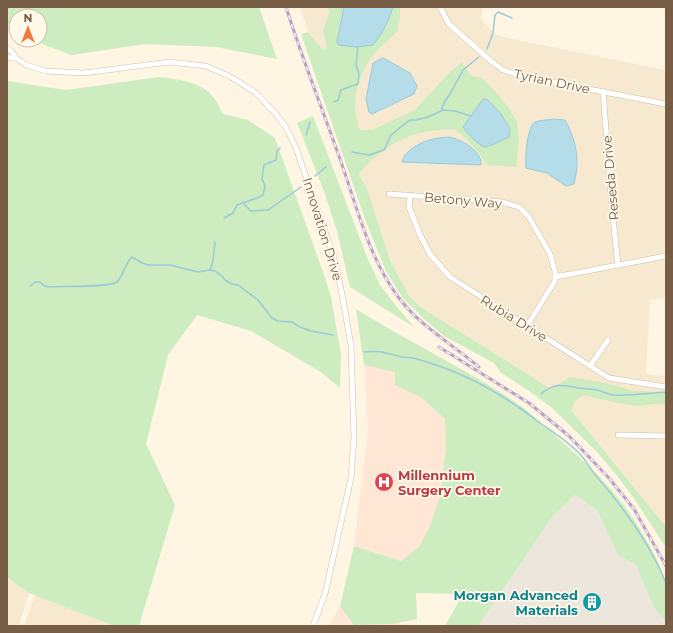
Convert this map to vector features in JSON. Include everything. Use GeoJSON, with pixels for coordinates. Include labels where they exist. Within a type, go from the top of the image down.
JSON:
{"type":"FeatureCollection","features":[{"type":"Feature","properties":{"kind":"street","name":"Tyrian Drive"},"geometry":{"type":"LineString","coordinates":[[440,7],[449,24],[491,61],[504,70],[522,76],[666,104]]}},
{"type":"Feature","properties":{"kind":"street","name":"Innovation Drive"},"geometry":{"type":"LineString","coordinates":[[7,48],[16,58],[35,69],[46,71],[84,73],[169,62],[206,66],[231,78],[256,93],[276,114],[287,129],[296,148],[333,254],[351,345],[354,436],[351,478],[325,594],[313,626]]}},
{"type":"Feature","properties":{"kind":"street","name":"Innovation Drive"},"geometry":{"type":"LineString","coordinates":[[7,56],[10,58],[16,58]]}},
{"type":"Feature","properties":{"kind":"street","name":"Reseda Drive"},"geometry":{"type":"LineString","coordinates":[[603,91],[618,265]]}},
{"type":"Feature","properties":{"kind":"street","name":"Betony Way"},"geometry":{"type":"LineString","coordinates":[[389,194],[502,202],[518,207],[529,217],[550,254],[555,271],[555,277]]}},
{"type":"Feature","properties":{"kind":"street","name":"Rubia Drive"},"geometry":{"type":"LineString","coordinates":[[410,195],[409,207],[420,235],[430,254],[450,277],[609,378],[666,387]]}},
{"type":"Feature","properties":{"kind":"street"},"geometry":{"type":"LineString","coordinates":[[527,326],[555,281],[555,277],[666,256]]}},
{"type":"Feature","properties":{"kind":"street"},"geometry":{"type":"LineString","coordinates":[[590,366],[608,340]]}},
{"type":"Feature","properties":{"kind":"street"},"geometry":{"type":"LineString","coordinates":[[618,435],[666,436]]}},
{"type":"Feature","properties":{"kind":"shaded area"},"geometry":{"type":"Polygon","coordinates":[[[300,7],[483,7],[481,19],[494,34],[512,39],[666,70],[666,298],[650,300],[646,374],[666,376],[666,527],[571,410],[420,307],[409,296],[390,260],[367,189],[359,173],[321,71],[300,7]]]}},
{"type":"Feature","properties":{"kind":"shaded area"},"geometry":{"type":"Polygon","coordinates":[[[364,365],[396,372],[396,385],[422,398],[445,419],[446,448],[440,496],[430,526],[419,547],[402,561],[354,546],[368,430],[364,365]]]}},
{"type":"Feature","properties":{"kind":"shaded area"},"geometry":{"type":"Polygon","coordinates":[[[575,495],[597,510],[618,555],[635,564],[655,609],[666,622],[666,626],[478,626],[553,516],[575,495]]]}},
{"type":"Feature","properties":{"kind":"shaded area"},"geometry":{"type":"Polygon","coordinates":[[[7,577],[29,593],[19,626],[7,626],[7,577]]]}},
{"type":"Feature","properties":{"kind":"shaded area"},"geometry":{"type":"Polygon","coordinates":[[[35,595],[114,626],[24,626],[35,595]]]}},
{"type":"Feature","properties":{"kind":"shaded area"},"geometry":{"type":"Polygon","coordinates":[[[340,606],[408,626],[329,626],[340,606]]]}},
{"type":"Feature","properties":{"kind":"green space"},"geometry":{"type":"Polygon","coordinates":[[[7,7],[259,7],[277,59],[216,47],[145,44],[72,55],[48,46],[48,8],[8,8],[8,23],[7,7]]]}},
{"type":"Feature","properties":{"kind":"green space"},"geometry":{"type":"Polygon","coordinates":[[[328,7],[344,7],[342,19],[373,45],[385,27],[393,7],[400,7],[397,31],[369,61],[360,79],[355,100],[355,111],[360,130],[372,130],[415,110],[447,75],[462,62],[470,75],[483,79],[508,107],[517,122],[519,140],[516,167],[488,165],[465,137],[455,130],[450,129],[428,131],[405,138],[375,156],[359,174],[367,189],[390,260],[409,296],[420,307],[551,389],[570,377],[606,383],[634,391],[666,393],[666,404],[639,406],[584,395],[575,401],[571,410],[666,527],[666,548],[638,504],[618,477],[597,452],[552,408],[500,372],[494,363],[444,336],[402,297],[386,271],[366,222],[301,34],[308,32],[322,49],[327,48],[323,31],[329,12],[328,7]],[[482,100],[464,127],[498,141],[509,137],[510,129],[501,114],[488,100],[482,100]]]}},
{"type":"Feature","properties":{"kind":"green space"},"geometry":{"type":"Polygon","coordinates":[[[159,77],[189,82],[203,88],[214,98],[223,114],[248,120],[275,138],[331,297],[341,354],[340,388],[321,372],[251,331],[197,315],[168,355],[146,444],[175,505],[139,626],[114,626],[29,593],[7,577],[7,81],[66,90],[159,77]]]}},
{"type":"Feature","properties":{"kind":"green space"},"geometry":{"type":"Polygon","coordinates":[[[313,116],[367,257],[380,285],[414,327],[350,287],[337,231],[324,191],[297,123],[313,116]]]}},
{"type":"Feature","properties":{"kind":"green space"},"geometry":{"type":"Polygon","coordinates":[[[356,309],[508,397],[541,422],[591,468],[628,511],[656,558],[666,584],[666,622],[655,609],[635,564],[618,555],[597,510],[575,495],[553,516],[478,626],[445,626],[463,594],[416,593],[417,619],[391,624],[354,625],[340,606],[354,546],[401,561],[419,547],[430,526],[440,496],[446,448],[445,419],[422,398],[395,385],[395,372],[364,365],[356,309]]]}},
{"type":"Feature","properties":{"kind":"water"},"geometry":{"type":"Polygon","coordinates":[[[344,7],[393,7],[385,27],[373,45],[356,47],[339,45],[337,42],[344,7]]]}},
{"type":"Feature","properties":{"kind":"water"},"geometry":{"type":"Polygon","coordinates":[[[383,58],[410,73],[417,86],[414,94],[372,114],[369,112],[366,99],[373,63],[383,58]]]}},
{"type":"Feature","properties":{"kind":"water"},"geometry":{"type":"Polygon","coordinates":[[[483,99],[488,100],[501,114],[510,129],[509,137],[487,147],[476,142],[463,127],[483,99]]]}},
{"type":"Feature","properties":{"kind":"water"},"geometry":{"type":"Polygon","coordinates":[[[554,119],[565,120],[575,144],[577,159],[576,175],[574,184],[566,186],[547,173],[526,168],[527,143],[532,125],[537,121],[554,119]]]}},
{"type":"Feature","properties":{"kind":"water"},"geometry":{"type":"Polygon","coordinates":[[[448,137],[461,141],[473,149],[480,157],[481,165],[402,162],[409,151],[423,142],[448,137]]]}},
{"type":"Feature","properties":{"kind":"waterway"},"geometry":{"type":"LineString","coordinates":[[487,49],[493,33],[495,15],[498,12],[512,18]]}},
{"type":"Feature","properties":{"kind":"waterway"},"geometry":{"type":"LineString","coordinates":[[334,102],[338,100],[341,90],[358,84],[359,74],[356,65],[358,47]]}},
{"type":"Feature","properties":{"kind":"waterway"},"geometry":{"type":"LineString","coordinates":[[352,152],[369,155],[384,150],[391,135],[407,122],[428,117],[441,111],[445,101],[463,70],[479,57]]}},
{"type":"Feature","properties":{"kind":"waterway"},"geometry":{"type":"LineString","coordinates":[[442,110],[455,111],[471,116]]}},
{"type":"Feature","properties":{"kind":"waterway"},"geometry":{"type":"LineString","coordinates":[[306,135],[310,122]]}},
{"type":"Feature","properties":{"kind":"waterway"},"geometry":{"type":"LineString","coordinates":[[224,218],[233,213],[237,205],[263,195],[265,186],[262,179],[264,165],[276,160],[277,151],[280,148]]}},
{"type":"Feature","properties":{"kind":"waterway"},"geometry":{"type":"LineString","coordinates":[[315,176],[326,167]]}},
{"type":"Feature","properties":{"kind":"waterway"},"geometry":{"type":"LineString","coordinates":[[244,204],[251,211],[268,210],[301,187]]}},
{"type":"Feature","properties":{"kind":"waterway"},"geometry":{"type":"LineString","coordinates":[[210,270],[213,261],[215,242]]}},
{"type":"Feature","properties":{"kind":"waterway"},"geometry":{"type":"LineString","coordinates":[[30,286],[35,282],[40,282],[44,286],[50,287],[107,285],[118,281],[132,257],[148,265],[170,265],[198,272],[210,270],[215,271],[225,280],[232,284],[238,285],[258,300],[272,318],[278,321],[292,322],[311,331],[333,335]]}},
{"type":"Feature","properties":{"kind":"waterway"},"geometry":{"type":"LineString","coordinates":[[364,352],[379,352],[415,358],[457,373],[507,399],[565,440],[581,456],[627,514],[645,541],[666,583]]}},
{"type":"Feature","properties":{"kind":"waterway"},"geometry":{"type":"LineString","coordinates":[[541,394],[546,390],[559,385],[598,390],[613,395],[666,392]]}},
{"type":"Feature","properties":{"kind":"railway"},"geometry":{"type":"LineString","coordinates":[[286,7],[364,231],[379,266],[399,298],[417,318],[479,367]]}},
{"type":"Feature","properties":{"kind":"railway"},"geometry":{"type":"LineString","coordinates":[[439,347],[529,403],[569,436],[608,477],[634,509],[666,566]]}},
{"type":"Feature","properties":{"kind":"place","name":"Millennium Surgery Center"},"geometry":{"type":"Point","coordinates":[384,482]}},
{"type":"Feature","properties":{"kind":"place","name":"Morgan Advanced Materials"},"geometry":{"type":"Point","coordinates":[592,602]}}]}
